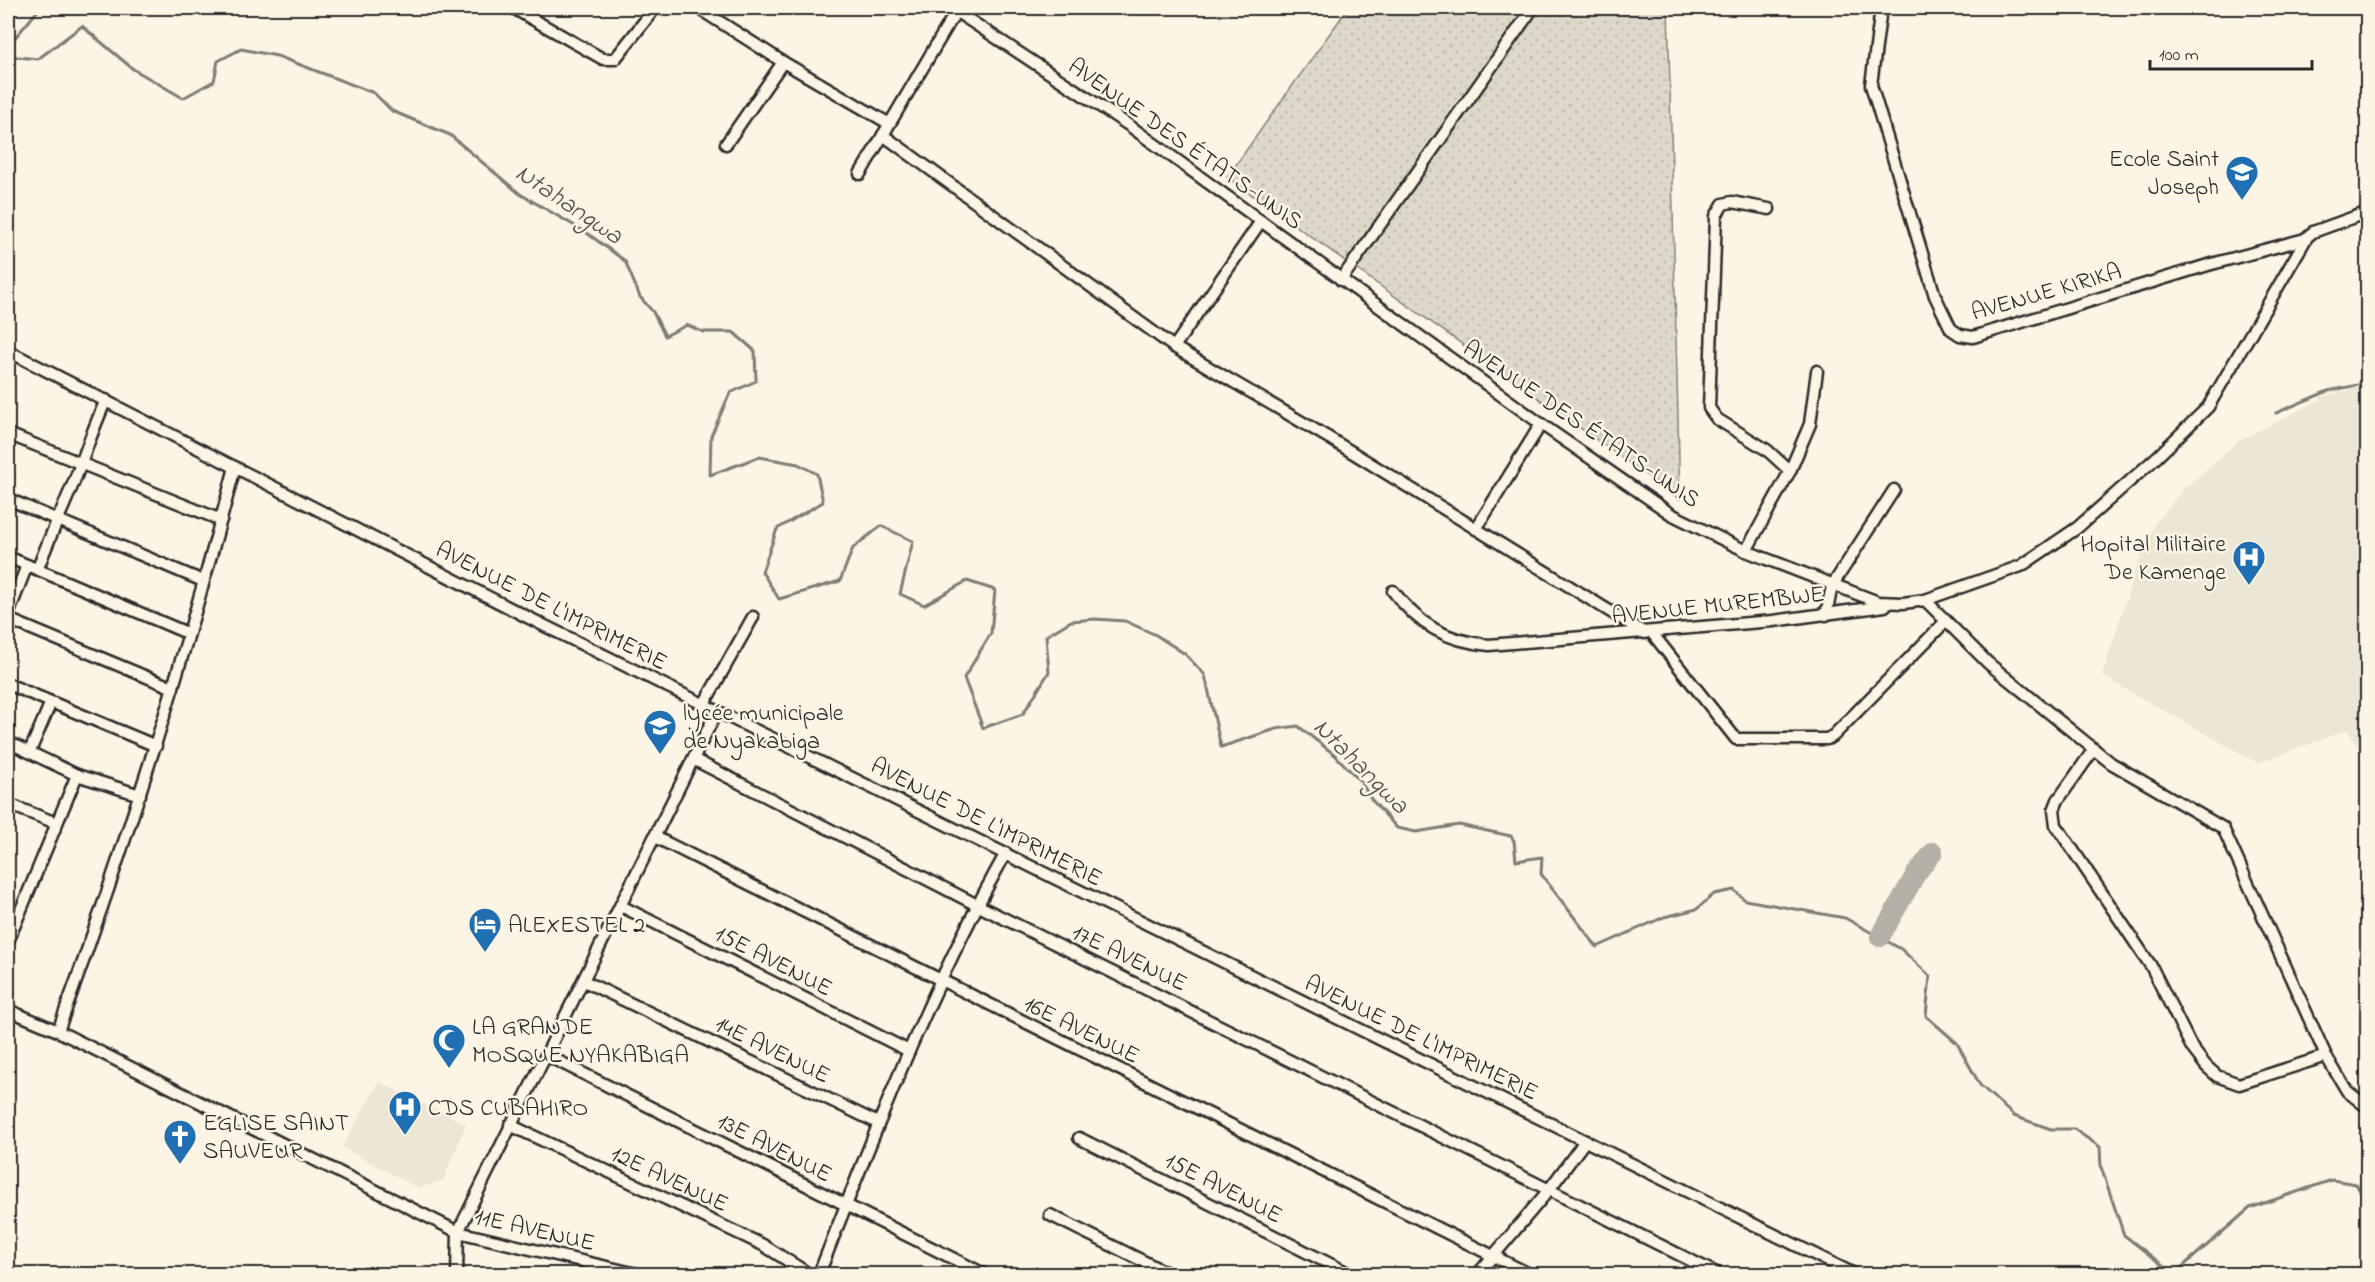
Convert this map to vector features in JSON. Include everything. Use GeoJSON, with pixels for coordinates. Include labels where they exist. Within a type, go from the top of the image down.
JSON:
{"type":"FeatureCollection","features":[{"type":"Feature","properties":{"kind":"street"},"geometry":{"type":"LineString","coordinates":[[513,8],[603,59],[615,59],[655,8]]}},
{"type":"Feature","properties":{"kind":"street"},"geometry":{"type":"LineString","coordinates":[[698,8],[783,62],[888,123]]}},
{"type":"Feature","properties":{"kind":"street"},"geometry":{"type":"LineString","coordinates":[[860,174],[955,8]]}},
{"type":"Feature","properties":{"kind":"street","name":"AVENUE DES ÉTATS-UNIS"},"geometry":{"type":"LineString","coordinates":[[955,8],[1127,124],[1541,424],[1671,514],[1746,551],[1878,602],[1903,603],[1925,600],[2032,561],[2077,528],[2157,457],[2202,413],[2216,395],[2305,239]]}},
{"type":"Feature","properties":{"kind":"street"},"geometry":{"type":"LineString","coordinates":[[1341,280],[1533,8]]}},
{"type":"Feature","properties":{"kind":"street","name":"AVENUE KIRIKA"},"geometry":{"type":"LineString","coordinates":[[1881,8],[1871,85],[1935,296],[1952,329],[1960,335],[1973,337],[2208,265],[2305,239]]}},
{"type":"Feature","properties":{"kind":"street"},"geometry":{"type":"LineString","coordinates":[[726,144],[783,62]]}},
{"type":"Feature","properties":{"kind":"street"},"geometry":{"type":"LineString","coordinates":[[883,135],[1174,347],[1649,633],[1733,737],[1740,740],[1827,739],[1833,736],[1945,622]]}},
{"type":"Feature","properties":{"kind":"street"},"geometry":{"type":"LineString","coordinates":[[1769,210],[1732,202],[1723,204],[1717,212],[1708,402],[1711,413],[1717,419],[1767,450],[1790,471]]}},
{"type":"Feature","properties":{"kind":"street"},"geometry":{"type":"LineString","coordinates":[[2305,239],[2313,232],[2367,212]]}},
{"type":"Feature","properties":{"kind":"street"},"geometry":{"type":"LineString","coordinates":[[1174,347],[1261,221]]}},
{"type":"Feature","properties":{"kind":"street","name":"AVENUE DE L'IMPRIMERIE"},"geometry":{"type":"LineString","coordinates":[[8,351],[717,711],[1854,1275]]}},
{"type":"Feature","properties":{"kind":"street"},"geometry":{"type":"LineString","coordinates":[[1746,551],[1790,471],[1810,424],[1817,371]]}},
{"type":"Feature","properties":{"kind":"street"},"geometry":{"type":"LineString","coordinates":[[8,615],[55,520],[106,400]]}},
{"type":"Feature","properties":{"kind":"street"},"geometry":{"type":"LineString","coordinates":[[1476,529],[1541,424]]}},
{"type":"Feature","properties":{"kind":"street"},"geometry":{"type":"LineString","coordinates":[[8,434],[79,465],[221,520]]}},
{"type":"Feature","properties":{"kind":"street"},"geometry":{"type":"LineString","coordinates":[[58,1031],[103,909],[156,746],[235,467]]}},
{"type":"Feature","properties":{"kind":"street"},"geometry":{"type":"LineString","coordinates":[[1826,615],[1832,586],[1894,490]]}},
{"type":"Feature","properties":{"kind":"street"},"geometry":{"type":"LineString","coordinates":[[8,499],[203,581]]}},
{"type":"Feature","properties":{"kind":"street"},"geometry":{"type":"LineString","coordinates":[[8,557],[187,633]]}},
{"type":"Feature","properties":{"kind":"street","name":"AVENUE MUREMBWE"},"geometry":{"type":"LineString","coordinates":[[1393,591],[1411,615],[1426,625],[1464,643],[1489,645],[1649,633],[1826,615],[1903,603]]}},
{"type":"Feature","properties":{"kind":"street"},"geometry":{"type":"LineString","coordinates":[[1925,600],[1988,663],[2094,750],[2122,770],[2223,828],[2326,1056],[2347,1091],[2367,1108]]}},
{"type":"Feature","properties":{"kind":"street"},"geometry":{"type":"LineString","coordinates":[[704,704],[753,617]]}},
{"type":"Feature","properties":{"kind":"street"},"geometry":{"type":"LineString","coordinates":[[8,620],[173,688]]}},
{"type":"Feature","properties":{"kind":"street"},"geometry":{"type":"LineString","coordinates":[[8,684],[156,746]]}},
{"type":"Feature","properties":{"kind":"street"},"geometry":{"type":"LineString","coordinates":[[30,751],[51,702]]}},
{"type":"Feature","properties":{"kind":"street"},"geometry":{"type":"LineString","coordinates":[[457,1275],[458,1232],[510,1125],[548,1056],[717,711]]}},
{"type":"Feature","properties":{"kind":"street"},"geometry":{"type":"LineString","coordinates":[[8,742],[77,775],[140,795]]}},
{"type":"Feature","properties":{"kind":"street"},"geometry":{"type":"LineString","coordinates":[[2094,750],[2058,800],[2054,810],[2055,825],[2151,966],[2192,1048],[2206,1066],[2228,1082],[2239,1084],[2326,1056]]}},
{"type":"Feature","properties":{"kind":"street","name":"17E AVENUE"},"geometry":{"type":"LineString","coordinates":[[693,759],[977,904],[1718,1275]]}},
{"type":"Feature","properties":{"kind":"street"},"geometry":{"type":"LineString","coordinates":[[8,941],[77,775]]}},
{"type":"Feature","properties":{"kind":"street"},"geometry":{"type":"LineString","coordinates":[[8,804],[56,823]]}},
{"type":"Feature","properties":{"kind":"street","name":"16E AVENUE"},"geometry":{"type":"LineString","coordinates":[[655,837],[1529,1275]]}},
{"type":"Feature","properties":{"kind":"street"},"geometry":{"type":"LineString","coordinates":[[819,1275],[878,1123],[939,981],[977,904],[1006,853]]}},
{"type":"Feature","properties":{"kind":"street","name":"15E AVENUE"},"geometry":{"type":"LineString","coordinates":[[621,906],[909,1051]]}},
{"type":"Feature","properties":{"kind":"street","name":"14E AVENUE"},"geometry":{"type":"LineString","coordinates":[[584,981],[878,1123]]}},
{"type":"Feature","properties":{"kind":"street","name":"11E AVENUE"},"geometry":{"type":"LineString","coordinates":[[8,1010],[58,1031],[458,1232],[637,1275]]}},
{"type":"Feature","properties":{"kind":"street","name":"13E AVENUE"},"geometry":{"type":"LineString","coordinates":[[548,1056],[984,1275]]}},
{"type":"Feature","properties":{"kind":"street","name":"12E AVENUE"},"geometry":{"type":"LineString","coordinates":[[510,1125],[763,1245],[809,1275]]}},
{"type":"Feature","properties":{"kind":"street","name":"15E AVENUE"},"geometry":{"type":"LineString","coordinates":[[1079,1138],[1350,1275]]}},
{"type":"Feature","properties":{"kind":"street"},"geometry":{"type":"LineString","coordinates":[[1478,1275],[1548,1191],[1585,1141]]}},
{"type":"Feature","properties":{"kind":"street"},"geometry":{"type":"LineString","coordinates":[[1050,1215],[1169,1275]]}},
{"type":"Feature","properties":{"kind":"shaded area"},"geometry":{"type":"Polygon","coordinates":[[[1348,8],[1668,8],[1680,499],[1227,177],[1348,8]]]}},
{"type":"Feature","properties":{"kind":"shaded area","name":"Hopital Militaire De Kamenge"},"geometry":{"type":"Polygon","coordinates":[[[2367,386],[2367,762],[2347,730],[2258,763],[2102,676],[2135,571],[2155,523],[2184,489],[2238,441],[2320,400],[2320,397],[2367,386]]]}},
{"type":"Feature","properties":{"kind":"shaded area","name":"CDS CUBAHIRO"},"geometry":{"type":"Polygon","coordinates":[[[379,1082],[466,1124],[443,1181],[418,1188],[342,1147],[379,1082]]]}},
{"type":"Feature","properties":{"kind":"waterway"},"geometry":{"type":"LineString","coordinates":[[8,46],[40,8]]}},
{"type":"Feature","properties":{"kind":"waterway","name":"Ntahangwa"},"geometry":{"type":"LineString","coordinates":[[8,56],[38,59],[82,26],[133,69],[183,98],[214,81],[218,61],[241,49],[277,56],[374,93],[392,111],[450,135],[520,194],[587,233],[625,261],[640,297],[653,312],[665,336],[687,325],[703,332],[733,332],[755,351],[756,381],[730,393],[711,436],[710,475],[759,457],[798,464],[817,474],[823,502],[777,529],[762,572],[779,599],[840,581],[853,548],[881,526],[913,541],[900,594],[924,605],[967,581],[995,590],[991,633],[964,678],[983,728],[1023,714],[1049,672],[1046,636],[1071,621],[1095,619],[1125,621],[1156,635],[1185,654],[1205,675],[1221,747],[1276,729],[1298,726],[1335,755],[1361,782],[1371,799],[1397,828],[1416,832],[1459,825],[1511,836],[1514,841],[1516,861],[1542,857],[1541,874],[1597,947],[1664,917],[1697,909],[1714,894],[1734,890],[1745,900],[1845,918],[1901,949],[1930,976],[1926,1016],[1957,1043],[1980,1085],[2014,1116],[2051,1129],[2074,1129],[2100,1147],[2101,1167],[2124,1235],[2174,1274],[2250,1208],[2332,1180],[2356,1184],[2368,1204]]}},
{"type":"Feature","properties":{"kind":"waterway"},"geometry":{"type":"LineString","coordinates":[[2276,413],[2328,391],[2368,383]]}},
{"type":"Feature","properties":{"kind":"waterway"},"geometry":{"type":"LineString","coordinates":[[1880,937],[1916,874],[1933,852]]}},
{"type":"Feature","properties":{"kind":"place","name":"Ecole Saint Joseph"},"geometry":{"type":"Point","coordinates":[2242,201]}},
{"type":"Feature","properties":{"kind":"place","name":"Hopital Militaire De Kamenge"},"geometry":{"type":"Point","coordinates":[2249,586]}},
{"type":"Feature","properties":{"kind":"place","name":"lycée municipale de Nyakabiga"},"geometry":{"type":"Point","coordinates":[660,755]}},
{"type":"Feature","properties":{"kind":"place","name":"ALEXESTEL 2"},"geometry":{"type":"Point","coordinates":[485,953]}},
{"type":"Feature","properties":{"kind":"place","name":"LA GRANDE MOSQUE NYAKABIGA"},"geometry":{"type":"Point","coordinates":[449,1069]}},
{"type":"Feature","properties":{"kind":"place","name":"CDS CUBAHIRO"},"geometry":{"type":"Point","coordinates":[405,1136]}},
{"type":"Feature","properties":{"kind":"place","name":"EGLISE SAINT SAUVEUR"},"geometry":{"type":"Point","coordinates":[180,1165]}}]}
